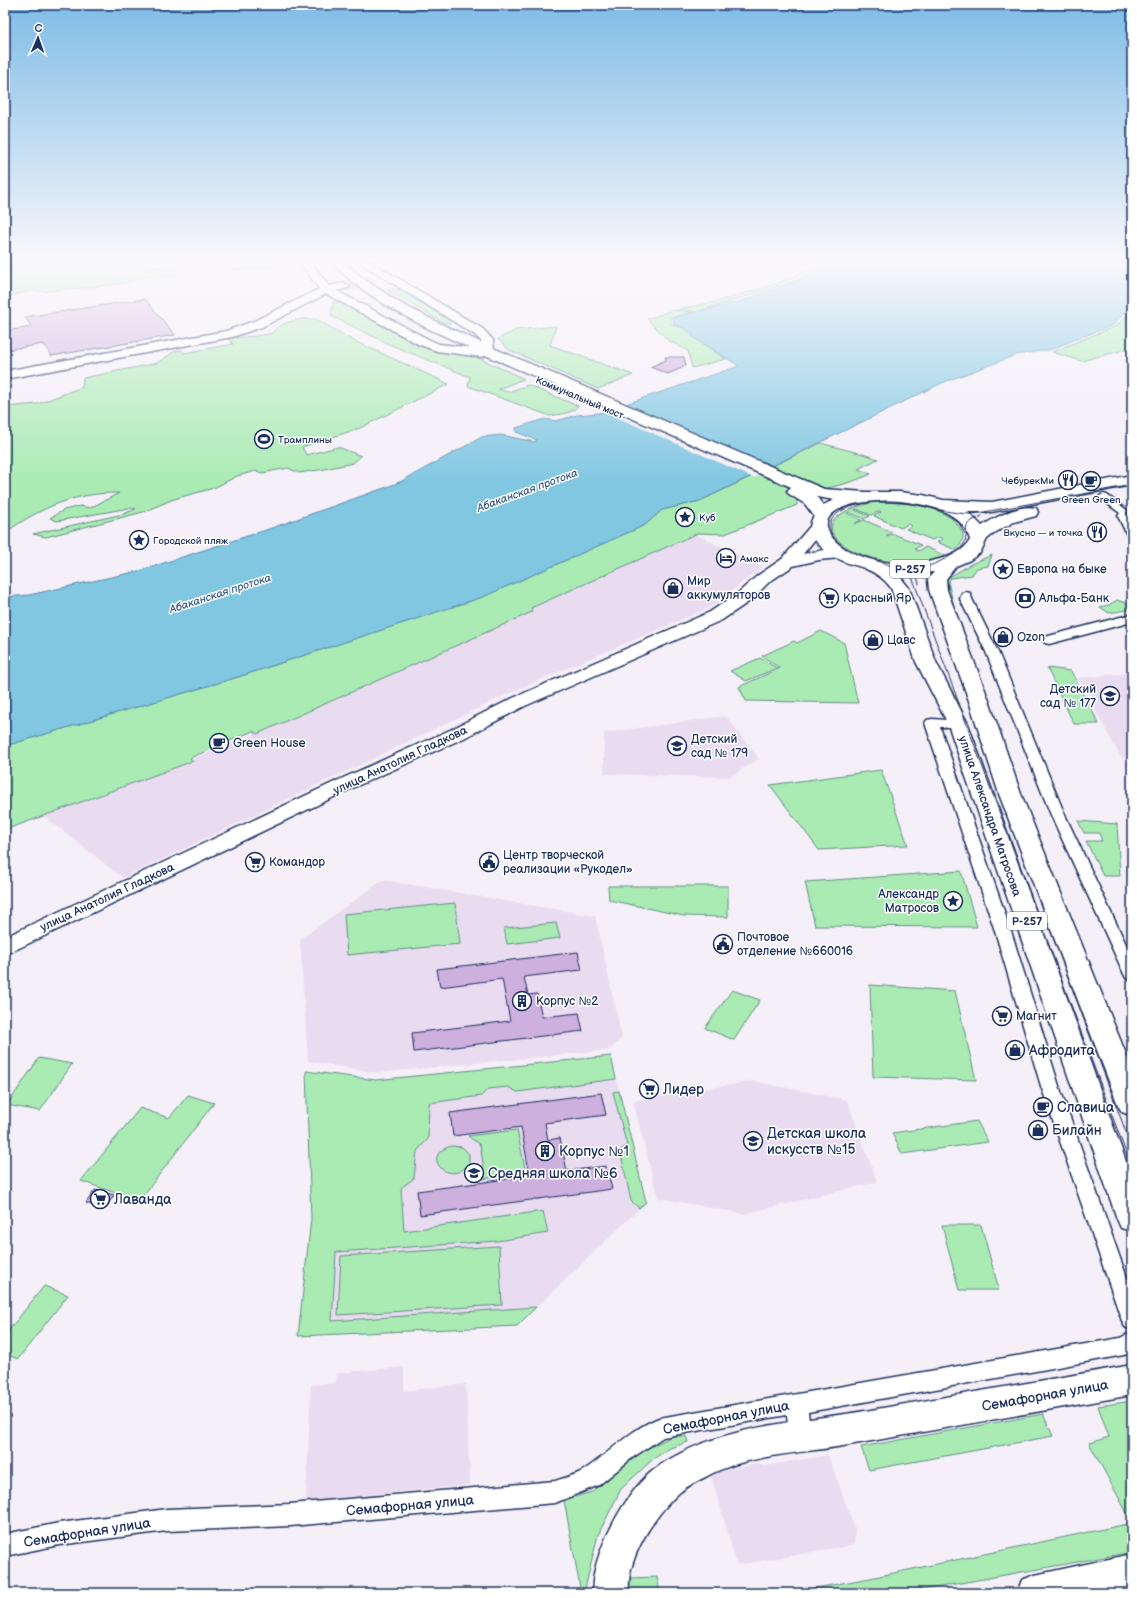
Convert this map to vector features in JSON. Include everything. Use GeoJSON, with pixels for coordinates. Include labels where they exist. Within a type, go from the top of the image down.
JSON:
{"type":"FeatureCollection","features":[{"type":"Feature","properties":{"kind":"highway","name":"Коммунальный мост"},"geometry":{"type":"LineString","coordinates":[[440,334],[809,493]]}},
{"type":"Feature","properties":{"kind":"highway","name":"Коммунальный мост"},"geometry":{"type":"LineString","coordinates":[[449,334],[484,352]]}},
{"type":"Feature","properties":{"kind":"highway"},"geometry":{"type":"LineString","coordinates":[[809,493],[864,497],[897,496],[933,503],[967,507],[992,507],[1132,480]]}},
{"type":"Feature","properties":{"kind":"highway"},"geometry":{"type":"LineString","coordinates":[[933,503],[951,509],[965,518],[974,528],[978,538],[990,527],[1015,515],[1132,492]]}},
{"type":"Feature","properties":{"kind":"highway"},"geometry":{"type":"LineString","coordinates":[[809,493],[820,521],[834,506],[842,502],[864,497]]}},
{"type":"Feature","properties":{"kind":"highway","name":"Р-257"},"geometry":{"type":"LineString","coordinates":[[820,521],[819,532],[826,543],[844,554],[872,565],[912,569],[948,564],[967,556],[973,551],[977,544],[978,538]]}},
{"type":"Feature","properties":{"kind":"highway","name":"Р-257"},"geometry":{"type":"LineString","coordinates":[[948,564],[938,579],[938,590],[978,698],[1010,794],[1132,1105]]}},
{"type":"Feature","properties":{"kind":"highway","name":"улица Александра Матросова"},"geometry":{"type":"LineString","coordinates":[[872,565],[888,572],[900,588],[926,662],[958,724],[1132,1219]]}},
{"type":"Feature","properties":{"kind":"highway","name":"Семафорная улица"},"geometry":{"type":"LineString","coordinates":[[609,1590],[614,1562],[638,1513],[667,1481],[702,1461],[743,1446],[1132,1380]]}},
{"type":"Feature","properties":{"kind":"highway"},"geometry":{"type":"LineString","coordinates":[[1036,1593],[1125,1575]]}},
{"type":"Feature","properties":{"kind":"main road"},"geometry":{"type":"LineString","coordinates":[[5,375],[229,334]]}},
{"type":"Feature","properties":{"kind":"main road"},"geometry":{"type":"LineString","coordinates":[[408,334],[437,347],[484,352],[487,340],[481,334]]}},
{"type":"Feature","properties":{"kind":"main road"},"geometry":{"type":"LineString","coordinates":[[5,372],[30,371]]}},
{"type":"Feature","properties":{"kind":"main road"},"geometry":{"type":"LineString","coordinates":[[788,562],[820,521]]}},
{"type":"Feature","properties":{"kind":"main road"},"geometry":{"type":"LineString","coordinates":[[788,562],[819,555],[844,554]]}},
{"type":"Feature","properties":{"kind":"main road","name":"улица Анатолия Гладкова"},"geometry":{"type":"LineString","coordinates":[[5,946],[350,782],[457,734],[519,702],[716,616],[744,597],[763,579],[788,562]]}},
{"type":"Feature","properties":{"kind":"street"},"geometry":{"type":"LineString","coordinates":[[1103,498],[1123,513],[1132,535]]}},
{"type":"Feature","properties":{"kind":"street"},"geometry":{"type":"LineString","coordinates":[[966,595],[966,598],[992,652],[1058,815],[1132,974]]}},
{"type":"Feature","properties":{"kind":"street"},"geometry":{"type":"LineString","coordinates":[[1049,640],[1132,618]]}},
{"type":"Feature","properties":{"kind":"street"},"geometry":{"type":"LineString","coordinates":[[958,724],[932,723],[1003,931],[1052,1093],[1132,1321]]}},
{"type":"Feature","properties":{"kind":"street","name":"Семафорная улица"},"geometry":{"type":"LineString","coordinates":[[5,1545],[59,1534],[167,1520],[290,1515],[554,1492],[576,1485],[591,1478],[624,1451],[659,1428],[1124,1346],[1132,1341]]}},
{"type":"Feature","properties":{"kind":"street"},"geometry":{"type":"LineString","coordinates":[[796,1404],[800,1437]]}},
{"type":"Feature","properties":{"kind":"shaded area"},"geometry":{"type":"Polygon","coordinates":[[[695,534],[762,567],[711,607],[518,689],[123,878],[44,816],[256,734],[315,709],[532,612],[531,608],[695,534]]]}},
{"type":"Feature","properties":{"kind":"shaded area","name":"Детский сад № 177"},"geometry":{"type":"Polygon","coordinates":[[[1132,673],[1132,762],[1120,756],[1078,678],[1132,673]]]}},
{"type":"Feature","properties":{"kind":"shaded area","name":"Детский сад № 179"},"geometry":{"type":"Polygon","coordinates":[[[726,716],[759,759],[729,777],[604,774],[604,733],[726,716]]]}},
{"type":"Feature","properties":{"kind":"shaded area"},"geometry":{"type":"Polygon","coordinates":[[[383,880],[595,916],[622,1038],[609,1050],[376,1073],[308,1061],[300,939],[383,880]]]}},
{"type":"Feature","properties":{"kind":"shaded area","name":"Средняя школа №6"},"geometry":{"type":"Polygon","coordinates":[[[611,1056],[646,1202],[517,1326],[298,1336],[311,1219],[306,1071],[376,1080],[611,1056]]]}},
{"type":"Feature","properties":{"kind":"shaded area","name":"Детская школа искусств №15"},"geometry":{"type":"Polygon","coordinates":[[[753,1081],[847,1100],[877,1182],[744,1214],[658,1198],[633,1101],[753,1081]]]}},
{"type":"Feature","properties":{"kind":"shaded area"},"geometry":{"type":"Polygon","coordinates":[[[404,1367],[404,1391],[466,1384],[470,1485],[306,1501],[311,1385],[336,1383],[337,1373],[404,1367]]]}},
{"type":"Feature","properties":{"kind":"shaded area"},"geometry":{"type":"Polygon","coordinates":[[[828,1455],[855,1529],[854,1545],[737,1565],[710,1472],[758,1464],[765,1466],[828,1455]]]}},
{"type":"Feature","properties":{"kind":"green space"},"geometry":{"type":"Polygon","coordinates":[[[269,334],[341,334],[449,384],[360,428],[302,447],[306,455],[338,447],[361,456],[353,463],[299,473],[288,468],[262,473],[256,471],[237,476],[214,488],[174,499],[143,512],[46,537],[33,534],[123,514],[136,509],[129,508],[57,521],[50,518],[64,510],[80,506],[90,508],[119,493],[88,495],[59,503],[45,509],[31,516],[5,533],[5,407],[37,404],[82,387],[83,378],[157,363],[175,351],[182,350],[184,353],[233,344],[228,339],[269,334]]]}},
{"type":"Feature","properties":{"kind":"green space"},"geometry":{"type":"Polygon","coordinates":[[[367,334],[396,334],[418,346],[479,358],[524,379],[498,389],[508,392],[528,385],[578,406],[569,412],[550,416],[468,386],[470,377],[391,345],[367,334]]]}},
{"type":"Feature","properties":{"kind":"green space"},"geometry":{"type":"Polygon","coordinates":[[[509,334],[554,334],[550,345],[633,375],[598,389],[509,350],[498,339],[509,334]]]}},
{"type":"Feature","properties":{"kind":"green space"},"geometry":{"type":"Polygon","coordinates":[[[662,334],[690,334],[694,338],[726,359],[692,368],[688,351],[669,341],[662,334]]]}},
{"type":"Feature","properties":{"kind":"green space"},"geometry":{"type":"Polygon","coordinates":[[[1097,334],[1132,334],[1132,348],[1081,361],[1052,352],[1097,334]]]}},
{"type":"Feature","properties":{"kind":"green space"},"geometry":{"type":"Polygon","coordinates":[[[821,443],[878,459],[858,469],[871,474],[845,484],[824,488],[818,488],[807,484],[787,493],[797,498],[797,505],[725,534],[698,533],[531,608],[532,612],[257,734],[253,731],[190,758],[193,761],[5,830],[5,746],[238,677],[482,597],[645,525],[662,510],[700,501],[821,443]]]}},
{"type":"Feature","properties":{"kind":"green space"},"geometry":{"type":"Polygon","coordinates":[[[877,502],[898,502],[934,509],[953,520],[960,528],[963,534],[961,542],[956,550],[937,542],[943,539],[939,537],[932,540],[906,529],[912,526],[908,524],[901,528],[874,516],[881,512],[880,511],[871,515],[856,509],[855,510],[870,516],[864,519],[849,512],[847,513],[861,520],[854,524],[864,520],[892,532],[886,536],[894,534],[921,545],[915,549],[918,551],[926,547],[945,556],[920,562],[893,562],[867,556],[844,545],[835,536],[831,528],[834,521],[848,510],[877,502]]]}},
{"type":"Feature","properties":{"kind":"green space"},"geometry":{"type":"Polygon","coordinates":[[[992,555],[988,566],[977,568],[972,575],[951,578],[948,582],[954,606],[951,607],[943,581],[971,564],[992,555]]]}},
{"type":"Feature","properties":{"kind":"green space"},"geometry":{"type":"Polygon","coordinates":[[[1117,600],[1132,605],[1132,609],[1109,613],[1100,607],[1109,605],[1117,600]]]}},
{"type":"Feature","properties":{"kind":"green space"},"geometry":{"type":"Polygon","coordinates":[[[821,631],[844,643],[858,703],[746,701],[739,687],[780,668],[762,656],[794,641],[797,643],[821,631]]]}},
{"type":"Feature","properties":{"kind":"green space"},"geometry":{"type":"Polygon","coordinates":[[[760,658],[777,668],[746,681],[730,671],[760,658]]]}},
{"type":"Feature","properties":{"kind":"green space"},"geometry":{"type":"Polygon","coordinates":[[[1047,668],[1071,671],[1099,724],[1074,724],[1047,668]]]}},
{"type":"Feature","properties":{"kind":"green space"},"geometry":{"type":"Polygon","coordinates":[[[881,770],[908,845],[819,850],[770,785],[881,770]]]}},
{"type":"Feature","properties":{"kind":"green space"},"geometry":{"type":"Polygon","coordinates":[[[1078,821],[1117,824],[1120,876],[1103,876],[1086,841],[1102,841],[1099,833],[1084,833],[1078,821]]]}},
{"type":"Feature","properties":{"kind":"green space"},"geometry":{"type":"Polygon","coordinates":[[[961,871],[977,927],[815,926],[805,882],[961,871]]]}},
{"type":"Feature","properties":{"kind":"green space"},"geometry":{"type":"Polygon","coordinates":[[[608,886],[728,886],[728,917],[684,916],[609,900],[608,886]]]}},
{"type":"Feature","properties":{"kind":"green space"},"geometry":{"type":"Polygon","coordinates":[[[455,903],[460,944],[347,955],[344,914],[455,903]]]}},
{"type":"Feature","properties":{"kind":"green space"},"geometry":{"type":"Polygon","coordinates":[[[556,923],[560,938],[507,944],[504,928],[556,923]]]}},
{"type":"Feature","properties":{"kind":"green space"},"geometry":{"type":"Polygon","coordinates":[[[870,985],[955,991],[976,1080],[873,1077],[870,985]]]}},
{"type":"Feature","properties":{"kind":"green space"},"geometry":{"type":"Polygon","coordinates":[[[732,990],[760,1000],[734,1040],[705,1028],[732,990]]]}},
{"type":"Feature","properties":{"kind":"green space"},"geometry":{"type":"Polygon","coordinates":[[[611,1056],[616,1079],[517,1092],[508,1087],[488,1089],[481,1096],[429,1103],[428,1139],[417,1151],[414,1178],[401,1188],[404,1231],[543,1211],[548,1233],[497,1241],[336,1252],[332,1321],[536,1307],[517,1326],[298,1336],[311,1219],[306,1071],[376,1080],[611,1056]]]}},
{"type":"Feature","properties":{"kind":"green space"},"geometry":{"type":"Polygon","coordinates":[[[39,1058],[72,1064],[40,1111],[7,1105],[39,1058]]]}},
{"type":"Feature","properties":{"kind":"green space"},"geometry":{"type":"Polygon","coordinates":[[[619,1091],[646,1202],[639,1208],[631,1201],[620,1150],[627,1146],[613,1092],[619,1091]]]}},
{"type":"Feature","properties":{"kind":"green space"},"geometry":{"type":"Polygon","coordinates":[[[188,1095],[214,1103],[139,1201],[81,1181],[140,1108],[169,1118],[188,1095]]]}},
{"type":"Feature","properties":{"kind":"green space"},"geometry":{"type":"Polygon","coordinates":[[[977,1121],[988,1142],[902,1154],[892,1133],[977,1121]]]}},
{"type":"Feature","properties":{"kind":"green space"},"geometry":{"type":"Polygon","coordinates":[[[517,1130],[526,1173],[474,1180],[484,1170],[480,1145],[468,1136],[517,1130]]]}},
{"type":"Feature","properties":{"kind":"green space"},"geometry":{"type":"Polygon","coordinates":[[[451,1146],[462,1147],[469,1154],[469,1163],[462,1170],[454,1173],[447,1172],[437,1163],[437,1157],[441,1151],[451,1146]]]}},
{"type":"Feature","properties":{"kind":"green space"},"geometry":{"type":"Polygon","coordinates":[[[942,1225],[981,1225],[999,1290],[959,1290],[942,1225]]]}},
{"type":"Feature","properties":{"kind":"green space"},"geometry":{"type":"Polygon","coordinates":[[[499,1246],[502,1305],[338,1315],[341,1256],[499,1246]]]}},
{"type":"Feature","properties":{"kind":"green space"},"geometry":{"type":"Polygon","coordinates":[[[44,1286],[68,1295],[18,1359],[5,1354],[5,1335],[44,1286]]]}},
{"type":"Feature","properties":{"kind":"green space"},"geometry":{"type":"Polygon","coordinates":[[[1132,1401],[1132,1522],[1089,1443],[1109,1437],[1098,1406],[1132,1401]]]}},
{"type":"Feature","properties":{"kind":"green space"},"geometry":{"type":"Polygon","coordinates":[[[1043,1414],[1053,1436],[869,1470],[861,1447],[1043,1414]]]}},
{"type":"Feature","properties":{"kind":"green space"},"geometry":{"type":"Polygon","coordinates":[[[672,1436],[686,1436],[688,1442],[670,1448],[653,1459],[621,1489],[598,1535],[584,1593],[581,1593],[564,1500],[592,1492],[631,1457],[672,1436]]]}},
{"type":"Feature","properties":{"kind":"green space"},"geometry":{"type":"Polygon","coordinates":[[[1132,1523],[1132,1552],[906,1593],[788,1593],[870,1578],[1132,1523]]]}},
{"type":"Feature","properties":{"kind":"green space"},"geometry":{"type":"Polygon","coordinates":[[[657,1577],[660,1593],[628,1593],[629,1578],[657,1577]]]}},
{"type":"Feature","properties":{"kind":"water","name":"Абаканская протока"},"geometry":{"type":"Polygon","coordinates":[[[692,334],[1091,334],[1049,350],[1016,355],[942,383],[700,501],[662,510],[645,525],[483,597],[238,677],[5,746],[5,597],[29,595],[139,571],[266,530],[387,487],[402,481],[482,437],[501,435],[535,442],[537,440],[516,432],[516,428],[545,419],[556,421],[577,415],[599,413],[739,366],[695,338],[692,334]]]}},
{"type":"Feature","properties":{"kind":"pier"},"geometry":{"type":"Polygon","coordinates":[[[621,404],[773,469],[754,478],[601,410],[621,404]]]}},
{"type":"Feature","properties":{"kind":"building"},"geometry":{"type":"Polygon","coordinates":[[[5,334],[174,334],[175,335],[51,356],[44,344],[5,350],[5,334]]]}},
{"type":"Feature","properties":{"kind":"building"},"geometry":{"type":"Polygon","coordinates":[[[665,357],[684,357],[686,366],[668,374],[650,367],[666,360],[665,357]]]}},
{"type":"Feature","properties":{"kind":"building","name":"Корпус №2"},"geometry":{"type":"Polygon","coordinates":[[[578,952],[582,970],[524,977],[528,995],[537,994],[542,1017],[579,1013],[583,1031],[414,1052],[412,1033],[510,1021],[502,979],[440,987],[437,969],[578,952]]]}},
{"type":"Feature","properties":{"kind":"building","name":"Корпус №1"},"geometry":{"type":"Polygon","coordinates":[[[601,1093],[606,1115],[545,1123],[548,1140],[560,1138],[567,1171],[606,1166],[612,1189],[420,1215],[417,1191],[530,1176],[521,1127],[453,1136],[450,1113],[601,1093]]]}},
{"type":"Feature","properties":{"kind":"building","name":"Лаванда"},"geometry":{"type":"Polygon","coordinates":[[[95,1190],[114,1195],[105,1209],[86,1203],[95,1190]]]}},
{"type":"Feature","properties":{"kind":"tram line"},"geometry":{"type":"LineString","coordinates":[[1132,485],[973,514],[949,512],[902,502],[887,501],[865,503],[850,507],[837,514],[831,521],[830,526],[830,531],[833,536],[844,547],[862,556],[893,566],[912,577],[1132,1169]]}},
{"type":"Feature","properties":{"kind":"tram line"},"geometry":{"type":"LineString","coordinates":[[947,514],[959,523],[965,534]]}},
{"type":"Feature","properties":{"kind":"tram line"},"geometry":{"type":"LineString","coordinates":[[919,584],[917,577],[919,570],[945,559],[958,551],[965,541],[967,525],[973,520],[982,516]]}},
{"type":"Feature","properties":{"kind":"tram line"},"geometry":{"type":"LineString","coordinates":[[892,562],[916,563],[930,561]]}},
{"type":"Feature","properties":{"kind":"tram line"},"geometry":{"type":"LineString","coordinates":[[1038,897],[1132,1148]]}},
{"type":"Feature","properties":{"kind":"place","name":"Трамплины"},"geometry":{"type":"Point","coordinates":[264,439]}},
{"type":"Feature","properties":{"kind":"place","name":"ЧебурекМи"},"geometry":{"type":"Point","coordinates":[1068,480]}},
{"type":"Feature","properties":{"kind":"place","name":"Green Green"},"geometry":{"type":"Point","coordinates":[1091,481]}},
{"type":"Feature","properties":{"kind":"place","name":"Куб"},"geometry":{"type":"Point","coordinates":[685,517]}},
{"type":"Feature","properties":{"kind":"place","name":"Вкусно — и точка"},"geometry":{"type":"Point","coordinates":[1097,532]}},
{"type":"Feature","properties":{"kind":"place","name":"Городской пляж"},"geometry":{"type":"Point","coordinates":[139,540]}},
{"type":"Feature","properties":{"kind":"place","name":"Амакс"},"geometry":{"type":"Point","coordinates":[726,558]}},
{"type":"Feature","properties":{"kind":"place","name":"Европа на быке"},"geometry":{"type":"Point","coordinates":[1003,569]}},
{"type":"Feature","properties":{"kind":"place","name":"Мир аккумуляторов"},"geometry":{"type":"Point","coordinates":[673,588]}},
{"type":"Feature","properties":{"kind":"place","name":"Красный Яр"},"geometry":{"type":"Point","coordinates":[829,598]}},
{"type":"Feature","properties":{"kind":"place","name":"Альфа-Банк"},"geometry":{"type":"Point","coordinates":[1025,598]}},
{"type":"Feature","properties":{"kind":"place","name":"Ozon"},"geometry":{"type":"Point","coordinates":[1003,637]}},
{"type":"Feature","properties":{"kind":"place","name":"Цавс"},"geometry":{"type":"Point","coordinates":[873,640]}},
{"type":"Feature","properties":{"kind":"place","name":"Детский сад № 177"},"geometry":{"type":"Point","coordinates":[1110,696]}},
{"type":"Feature","properties":{"kind":"place","name":"Green House"},"geometry":{"type":"Point","coordinates":[219,743]}},
{"type":"Feature","properties":{"kind":"place","name":"Детский сад № 179"},"geometry":{"type":"Point","coordinates":[677,746]}},
{"type":"Feature","properties":{"kind":"place","name":"Командор"},"geometry":{"type":"Point","coordinates":[255,862]}},
{"type":"Feature","properties":{"kind":"place","name":"Центр творческой реализации «Рукодел»"},"geometry":{"type":"Point","coordinates":[489,862]}},
{"type":"Feature","properties":{"kind":"place","name":"Александр Матросов"},"geometry":{"type":"Point","coordinates":[953,901]}},
{"type":"Feature","properties":{"kind":"place","name":"Почтовое отделение №660016"},"geometry":{"type":"Point","coordinates":[723,944]}},
{"type":"Feature","properties":{"kind":"place","name":"Корпус №2"},"geometry":{"type":"Point","coordinates":[522,1001]}},
{"type":"Feature","properties":{"kind":"place","name":"Магнит"},"geometry":{"type":"Point","coordinates":[1002,1016]}},
{"type":"Feature","properties":{"kind":"place","name":"Афродита"},"geometry":{"type":"Point","coordinates":[1015,1050]}},
{"type":"Feature","properties":{"kind":"place","name":"Лидер"},"geometry":{"type":"Point","coordinates":[649,1089]}},
{"type":"Feature","properties":{"kind":"place","name":"Славица"},"geometry":{"type":"Point","coordinates":[1043,1107]}},
{"type":"Feature","properties":{"kind":"place","name":"Билайн"},"geometry":{"type":"Point","coordinates":[1038,1130]}},
{"type":"Feature","properties":{"kind":"place","name":"Детская школа искусств №15"},"geometry":{"type":"Point","coordinates":[753,1141]}},
{"type":"Feature","properties":{"kind":"place","name":"Корпус №1"},"geometry":{"type":"Point","coordinates":[545,1151]}},
{"type":"Feature","properties":{"kind":"place","name":"Средняя школа №6"},"geometry":{"type":"Point","coordinates":[474,1173]}},
{"type":"Feature","properties":{"kind":"place","name":"Лаванда"},"geometry":{"type":"Point","coordinates":[100,1199]}}]}
